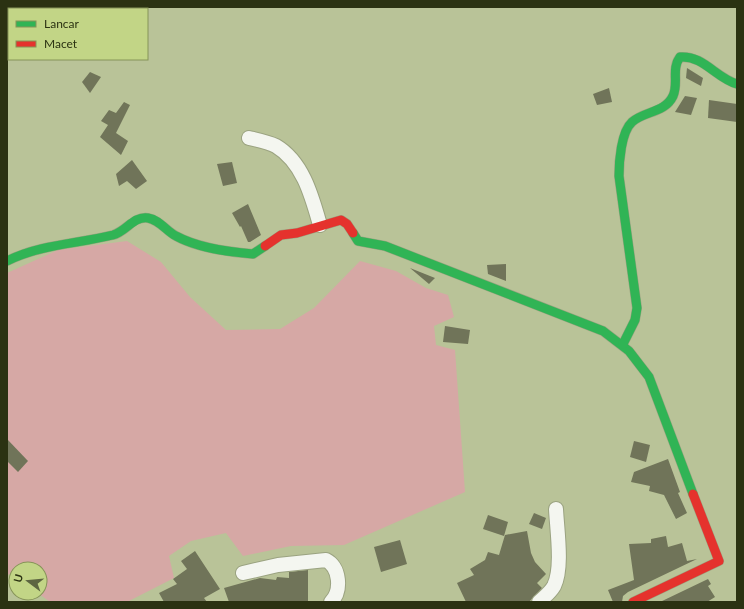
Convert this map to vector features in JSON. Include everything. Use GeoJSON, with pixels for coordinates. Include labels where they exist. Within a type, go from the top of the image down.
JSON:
{"type":"FeatureCollection","features":[{"type":"Feature","properties":{"kind":"street"},"geometry":{"type":"LineString","coordinates":[[622,344],[635,320],[636,308],[619,176],[620,158],[627,130],[633,121],[656,112],[672,99],[676,90],[675,65],[680,57],[684,56],[698,60],[722,79],[737,84]]}},
{"type":"Feature","properties":{"kind":"street"},"geometry":{"type":"LineString","coordinates":[[249,138],[276,146],[296,166],[303,176],[320,225]]}},
{"type":"Feature","properties":{"kind":"street"},"geometry":{"type":"LineString","coordinates":[[7,260],[28,250],[46,245],[73,243],[117,234],[135,220],[144,217],[156,220],[175,236],[196,244],[253,254],[281,235],[297,233],[320,225],[344,221],[358,241],[385,246],[603,331],[622,344],[633,355],[649,377],[718,561],[632,602]]}},
{"type":"Feature","properties":{"kind":"street"},"geometry":{"type":"LineString","coordinates":[[538,602],[552,589],[557,578],[558,562],[556,509]]}},
{"type":"Feature","properties":{"kind":"street"},"geometry":{"type":"LineString","coordinates":[[243,573],[278,565],[326,560],[332,565],[338,579],[336,593],[331,602]]}},
{"type":"Feature","properties":{"kind":"shaded area"},"geometry":{"type":"Polygon","coordinates":[[[127,241],[161,262],[190,297],[226,330],[280,329],[314,308],[360,261],[396,271],[426,288],[448,295],[454,317],[434,326],[436,345],[455,350],[465,492],[344,545],[291,546],[243,556],[226,533],[191,541],[169,556],[174,578],[127,602],[50,602],[48,600],[48,561],[8,561],[7,575],[7,273],[58,250],[127,241]]]}},
{"type":"Feature","properties":{"kind":"building"},"geometry":{"type":"Polygon","coordinates":[[[687,68],[703,78],[701,86],[686,78],[687,68]]]}},
{"type":"Feature","properties":{"kind":"building"},"geometry":{"type":"Polygon","coordinates":[[[90,72],[101,77],[90,93],[82,82],[90,72]]]}},
{"type":"Feature","properties":{"kind":"building"},"geometry":{"type":"Polygon","coordinates":[[[609,88],[612,102],[597,105],[593,94],[609,88]]]}},
{"type":"Feature","properties":{"kind":"building"},"geometry":{"type":"Polygon","coordinates":[[[685,96],[697,98],[691,115],[675,112],[685,96]]]}},
{"type":"Feature","properties":{"kind":"building"},"geometry":{"type":"Polygon","coordinates":[[[709,100],[737,104],[737,122],[708,118],[709,100]]]}},
{"type":"Feature","properties":{"kind":"building"},"geometry":{"type":"Polygon","coordinates":[[[124,102],[130,105],[116,133],[128,141],[121,155],[100,137],[108,125],[101,121],[109,110],[116,113],[124,102]]]}},
{"type":"Feature","properties":{"kind":"building"},"geometry":{"type":"Polygon","coordinates":[[[132,160],[147,181],[136,189],[127,181],[119,186],[116,174],[132,160]]]}},
{"type":"Feature","properties":{"kind":"building"},"geometry":{"type":"Polygon","coordinates":[[[232,162],[237,183],[223,186],[217,164],[232,162]]]}},
{"type":"Feature","properties":{"kind":"building"},"geometry":{"type":"Polygon","coordinates":[[[248,204],[261,235],[250,242],[248,242],[241,226],[240,227],[232,213],[248,204]]]}},
{"type":"Feature","properties":{"kind":"building"},"geometry":{"type":"Polygon","coordinates":[[[506,264],[506,281],[488,274],[487,265],[506,264]]]}},
{"type":"Feature","properties":{"kind":"building"},"geometry":{"type":"Polygon","coordinates":[[[410,268],[435,278],[429,284],[410,268]]]}},
{"type":"Feature","properties":{"kind":"building"},"geometry":{"type":"Polygon","coordinates":[[[445,326],[470,330],[468,344],[443,342],[445,326]]]}},
{"type":"Feature","properties":{"kind":"building"},"geometry":{"type":"Polygon","coordinates":[[[7,439],[28,461],[18,472],[7,461],[7,439]]]}},
{"type":"Feature","properties":{"kind":"building"},"geometry":{"type":"Polygon","coordinates":[[[634,441],[650,445],[646,462],[630,457],[634,441]]]}},
{"type":"Feature","properties":{"kind":"building"},"geometry":{"type":"Polygon","coordinates":[[[668,459],[680,492],[678,493],[687,513],[676,519],[664,495],[649,491],[650,486],[631,482],[634,472],[668,459]]]}},
{"type":"Feature","properties":{"kind":"building"},"geometry":{"type":"Polygon","coordinates":[[[534,513],[546,518],[542,529],[529,524],[534,513]]]}},
{"type":"Feature","properties":{"kind":"building"},"geometry":{"type":"Polygon","coordinates":[[[488,515],[508,522],[504,536],[483,529],[488,515]]]}},
{"type":"Feature","properties":{"kind":"building"},"geometry":{"type":"Polygon","coordinates":[[[527,531],[531,553],[535,562],[546,574],[537,583],[542,588],[529,602],[466,602],[457,583],[474,575],[470,569],[485,560],[488,552],[499,555],[505,535],[527,531]]]}},
{"type":"Feature","properties":{"kind":"building"},"geometry":{"type":"Polygon","coordinates":[[[666,536],[668,547],[682,543],[687,561],[697,559],[628,592],[623,596],[622,602],[613,602],[608,590],[634,580],[629,544],[651,543],[651,539],[666,536]]]}},
{"type":"Feature","properties":{"kind":"building"},"geometry":{"type":"Polygon","coordinates":[[[400,540],[407,564],[381,572],[374,547],[400,540]]]}},
{"type":"Feature","properties":{"kind":"building"},"geometry":{"type":"Polygon","coordinates":[[[195,551],[220,589],[204,598],[207,602],[164,602],[159,593],[177,584],[173,579],[187,569],[181,561],[195,551]]]}},
{"type":"Feature","properties":{"kind":"building"},"geometry":{"type":"Polygon","coordinates":[[[308,570],[308,602],[229,602],[224,588],[260,578],[276,580],[277,577],[289,578],[289,572],[308,570]]]}},
{"type":"Feature","properties":{"kind":"building"},"geometry":{"type":"Polygon","coordinates":[[[708,579],[711,584],[708,586],[715,597],[707,602],[660,602],[708,579]]]}},
{"type":"Feature","properties":{"kind":"traffic: fast"},"geometry":{"type":"LineString","coordinates":[[623,344],[635,320],[637,308],[619,176],[620,155],[625,133],[628,127],[637,118],[660,109],[669,102],[675,91],[675,71],[680,57],[688,57],[703,63],[722,77],[737,84]]}},
{"type":"Feature","properties":{"kind":"traffic: fast"},"geometry":{"type":"LineString","coordinates":[[7,261],[33,251],[113,235],[134,221],[143,218],[156,221],[172,234],[194,244],[213,249],[253,254],[265,246]]}},
{"type":"Feature","properties":{"kind":"traffic: fast"},"geometry":{"type":"LineString","coordinates":[[353,233],[358,241],[385,246],[603,331],[629,351],[649,377],[693,494]]}},
{"type":"Feature","properties":{"kind":"traffic: jam"},"geometry":{"type":"LineString","coordinates":[[265,246],[281,235],[297,233],[341,220],[347,224],[353,233]]}},
{"type":"Feature","properties":{"kind":"traffic: jam"},"geometry":{"type":"LineString","coordinates":[[633,602],[719,561],[693,494]]}}]}
